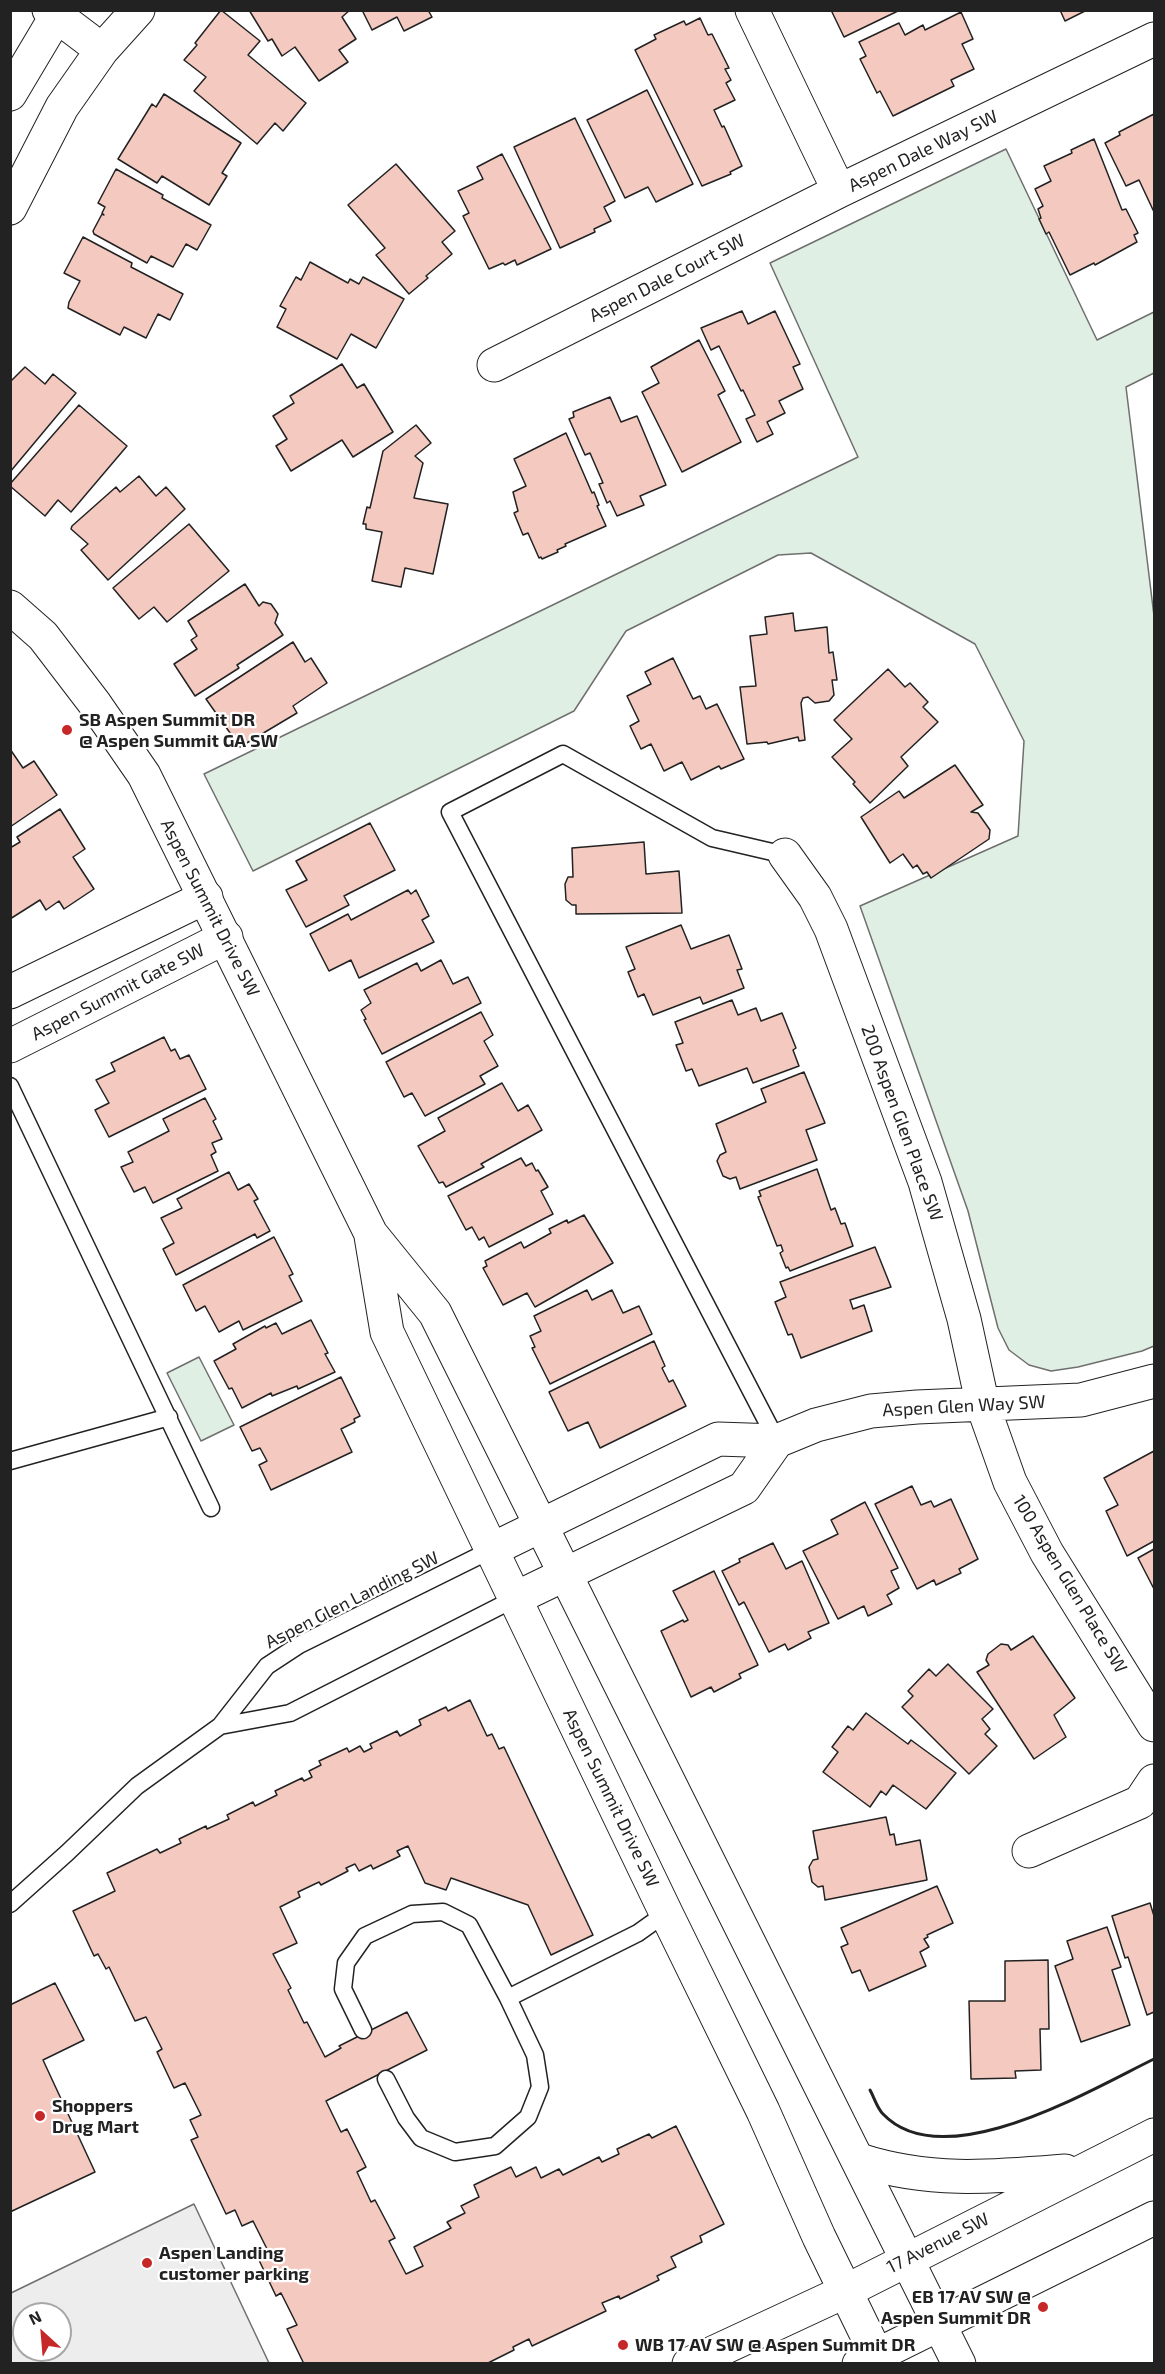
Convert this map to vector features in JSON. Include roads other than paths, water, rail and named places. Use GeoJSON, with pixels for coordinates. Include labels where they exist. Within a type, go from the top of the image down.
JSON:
{"type":"FeatureCollection","features":[{"type":"Feature","properties":{"kind":"street"},"geometry":{"type":"LineString","coordinates":[[10,208],[62,107],[102,50],[138,10]]}},
{"type":"Feature","properties":{"kind":"street","name":"Aspen Dale Way SW"},"geometry":{"type":"LineString","coordinates":[[752,10],[840,191],[1155,39]]}},
{"type":"Feature","properties":{"kind":"street"},"geometry":{"type":"LineString","coordinates":[[10,94],[55,12],[102,50]]}},
{"type":"Feature","properties":{"kind":"street","name":"Aspen Dale Court SW"},"geometry":{"type":"LineString","coordinates":[[494,364],[840,191]]}},
{"type":"Feature","properties":{"kind":"street","name":"Aspen Summit Drive SW"},"geometry":{"type":"LineString","coordinates":[[10,607],[43,636],[95,704],[138,766],[226,937],[371,1234],[435,1312],[959,2364]]}},
{"type":"Feature","properties":{"kind":"street","name":"200 Aspen Glen Place SW"},"geometry":{"type":"LineString","coordinates":[[785,855],[815,897],[831,929],[925,1182],[964,1319],[983,1406]]}},
{"type":"Feature","properties":{"kind":"street"},"geometry":{"type":"LineString","coordinates":[[10,992],[206,897]]}},
{"type":"Feature","properties":{"kind":"street","name":"Aspen Summit Gate SW"},"geometry":{"type":"LineString","coordinates":[[10,1046],[226,937]]}},
{"type":"Feature","properties":{"kind":"street","name":"Aspen Summit Drive SW"},"geometry":{"type":"LineString","coordinates":[[371,1234],[387,1332],[490,1551],[763,2111],[846,2291],[872,2360]]}},
{"type":"Feature","properties":{"kind":"street","name":"Aspen Glen Way SW"},"geometry":{"type":"LineString","coordinates":[[490,1551],[718,1439],[777,1442],[816,1425],[870,1411],[1081,1400],[1155,1382]]}},
{"type":"Feature","properties":{"kind":"street","name":"100 Aspen Glen Place SW"},"geometry":{"type":"LineString","coordinates":[[983,1406],[1010,1482],[1047,1554],[1155,1725]]}},
{"type":"Feature","properties":{"kind":"street"},"geometry":{"type":"LineString","coordinates":[[514,1599],[744,1488],[777,1442]]}},
{"type":"Feature","properties":{"kind":"street"},"geometry":{"type":"LineString","coordinates":[[1029,1851],[1140,1802],[1155,1781]]}},
{"type":"Feature","properties":{"kind":"street","name":"17 Avenue SW"},"geometry":{"type":"LineString","coordinates":[[689,2364],[846,2291],[907,2258],[1155,2135]]}},
{"type":"Feature","properties":{"kind":"street"},"geometry":{"type":"LineString","coordinates":[[859,2160],[905,2172],[971,2178],[1082,2170]]}},
{"type":"Feature","properties":{"kind":"street"},"geometry":{"type":"LineString","coordinates":[[872,2360],[939,2323],[1155,2218]]}},
{"type":"Feature","properties":{"kind":"lane"},"geometry":{"type":"LineString","coordinates":[[777,1442],[450,812],[563,754],[712,838],[785,855]]}},
{"type":"Feature","properties":{"kind":"lane"},"geometry":{"type":"LineString","coordinates":[[10,1086],[211,1508]]}},
{"type":"Feature","properties":{"kind":"lane"},"geometry":{"type":"LineString","coordinates":[[10,1461],[169,1417]]}},
{"type":"Feature","properties":{"kind":"lane","name":"Aspen Glen Landing SW"},"geometry":{"type":"LineString","coordinates":[[10,1904],[137,1785],[220,1726],[267,1666],[299,1645],[490,1551]]}},
{"type":"Feature","properties":{"kind":"lane","name":"Aspen Glen Landing SW"},"geometry":{"type":"LineString","coordinates":[[220,1726],[290,1713],[514,1599]]}},
{"type":"Feature","properties":{"kind":"lane"},"geometry":{"type":"LineString","coordinates":[[363,2030],[343,1989],[346,1963],[365,1936],[412,1914],[442,1912],[469,1925],[535,2055],[540,2087],[528,2117],[495,2146],[455,2152],[421,2138],[406,2118],[386,2079]]}},
{"type":"Feature","properties":{"kind":"lane"},"geometry":{"type":"LineString","coordinates":[[508,1998],[638,1933],[666,1914]]}},
{"type":"Feature","properties":{"kind":"place","name":"SB Aspen Summit DR @ Aspen Summit GA SW"},"geometry":{"type":"Point","coordinates":[67,730]}},
{"type":"Feature","properties":{"kind":"place","name":"Shoppers Drug Mart"},"geometry":{"type":"Point","coordinates":[40,2116]}},
{"type":"Feature","properties":{"kind":"place","name":"Aspen Landing customer parking"},"geometry":{"type":"Point","coordinates":[147,2263]}},
{"type":"Feature","properties":{"kind":"place","name":"EB 17 AV SW @ Aspen Summit DR"},"geometry":{"type":"Point","coordinates":[1043,2307]}},
{"type":"Feature","properties":{"kind":"place","name":"WB 17 AV SW @ Aspen Summit DR"},"geometry":{"type":"Point","coordinates":[623,2345]}}]}
